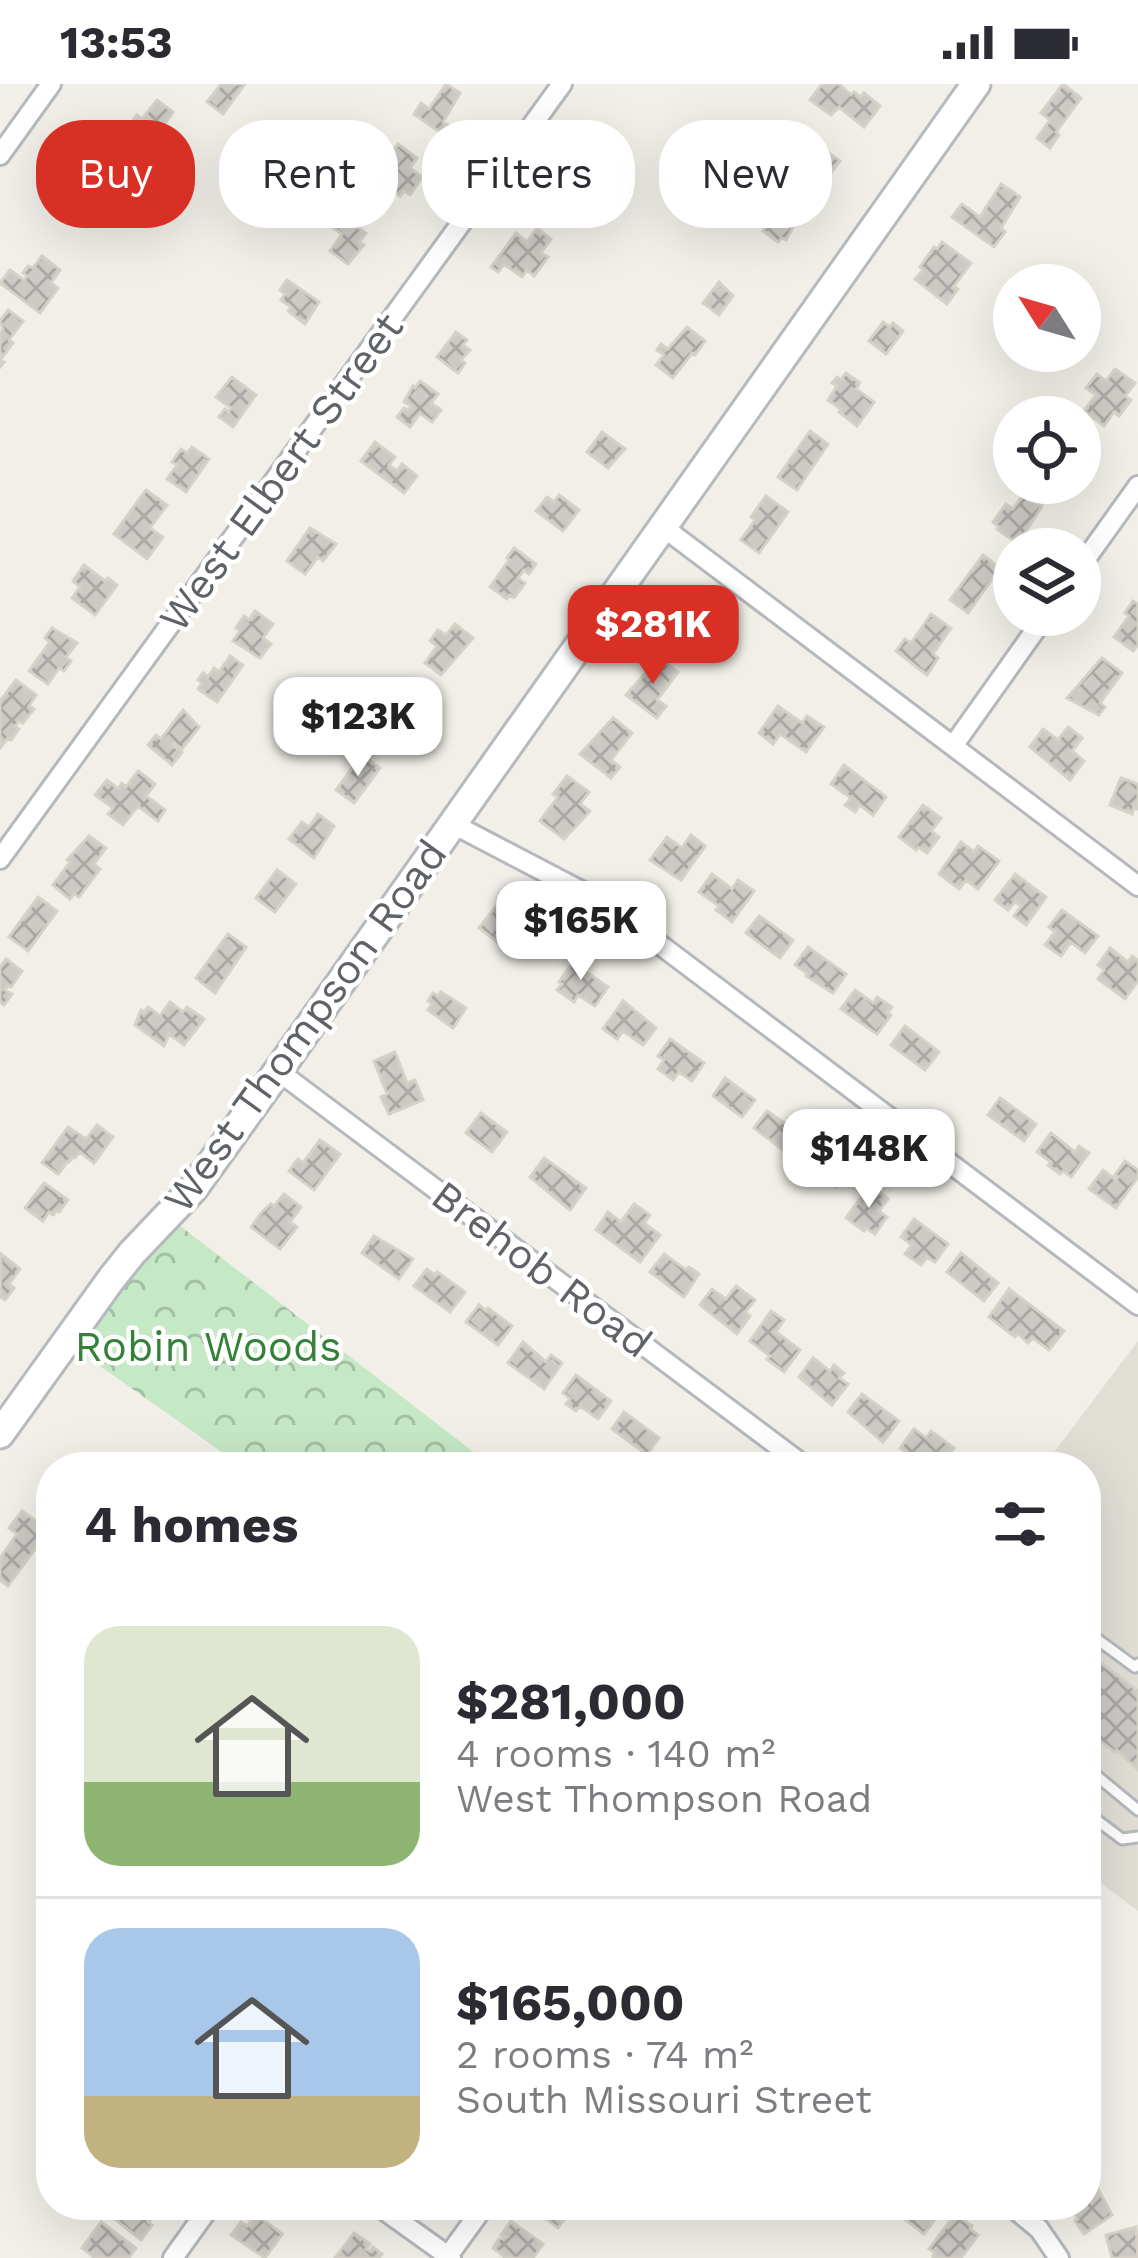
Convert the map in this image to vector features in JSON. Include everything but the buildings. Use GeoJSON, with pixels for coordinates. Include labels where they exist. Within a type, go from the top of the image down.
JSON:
{"type":"FeatureCollection","features":[{"type":"Feature","properties":{"kind":"main road","name":"West Thompson Road"},"geometry":{"type":"LineString","coordinates":[[0,1434],[132,1252],[193,1189],[976,84]]}},
{"type":"Feature","properties":{"kind":"street"},"geometry":{"type":"LineString","coordinates":[[0,155],[51,84]]}},
{"type":"Feature","properties":{"kind":"street","name":"West Elbert Street"},"geometry":{"type":"LineString","coordinates":[[0,859],[562,84]]}},
{"type":"Feature","properties":{"kind":"street"},"geometry":{"type":"LineString","coordinates":[[1101,538],[1138,486]]}},
{"type":"Feature","properties":{"kind":"street"},"geometry":{"type":"LineString","coordinates":[[663,527],[1138,886]]}},
{"type":"Feature","properties":{"kind":"street"},"geometry":{"type":"LineString","coordinates":[[953,746],[1031,636]]}},
{"type":"Feature","properties":{"kind":"street"},"geometry":{"type":"LineString","coordinates":[[454,824],[606,904],[1138,1305]]}},
{"type":"Feature","properties":{"kind":"street","name":"Brehob Road"},"geometry":{"type":"LineString","coordinates":[[278,1071],[786,1452]]}},
{"type":"Feature","properties":{"kind":"street"},"geometry":{"type":"LineString","coordinates":[[173,2258],[201,2220]]}},
{"type":"Feature","properties":{"kind":"street"},"geometry":{"type":"LineString","coordinates":[[398,2220],[449,2257],[475,2220]]}},
{"type":"Feature","properties":{"kind":"street"},"geometry":{"type":"LineString","coordinates":[[1029,2220],[1059,2258]]}},
{"type":"Feature","properties":{"kind":"lane"},"geometry":{"type":"LineString","coordinates":[[1101,1642],[1135,1667],[1138,1664]]}},
{"type":"Feature","properties":{"kind":"lane"},"geometry":{"type":"LineString","coordinates":[[1101,1779],[1138,1810]]}},
{"type":"Feature","properties":{"kind":"lane"},"geometry":{"type":"LineString","coordinates":[[1101,1823],[1122,1839],[1138,1838]]}},
{"type":"Feature","properties":{"kind":"shaded area"},"geometry":{"type":"Polygon","coordinates":[[[1138,1341],[1138,1911],[1101,1883],[1101,1452],[1054,1452],[1138,1341]]]}},
{"type":"Feature","properties":{"kind":"green space","name":"Robin Woods"},"geometry":{"type":"Polygon","coordinates":[[[175,1222],[474,1452],[222,1452],[76,1349],[175,1222]]]}}]}
